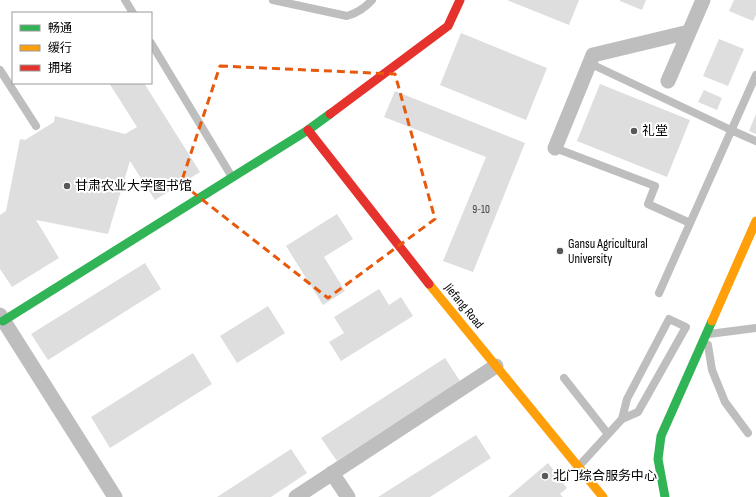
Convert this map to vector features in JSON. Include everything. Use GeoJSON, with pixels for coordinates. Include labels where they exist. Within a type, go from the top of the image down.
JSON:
{"type":"FeatureCollection","features":[{"type":"Feature","properties":{"kind":"street"},"geometry":{"type":"LineString","coordinates":[[115,497],[2,318],[308,130],[448,26],[460,0]]}},
{"type":"Feature","properties":{"kind":"street"},"geometry":{"type":"LineString","coordinates":[[668,81],[703,0]]}},
{"type":"Feature","properties":{"kind":"street"},"geometry":{"type":"LineString","coordinates":[[554,148],[593,55],[690,32]]}},
{"type":"Feature","properties":{"kind":"street","name":"Jiefang Road"},"geometry":{"type":"LineString","coordinates":[[308,130],[448,308],[603,497]]}},
{"type":"Feature","properties":{"kind":"street"},"geometry":{"type":"LineString","coordinates":[[665,497],[658,459],[661,436],[756,221]]}},
{"type":"Feature","properties":{"kind":"street"},"geometry":{"type":"LineString","coordinates":[[296,497],[496,366]]}},
{"type":"Feature","properties":{"kind":"street"},"geometry":{"type":"LineString","coordinates":[[332,473],[348,497]]}},
{"type":"Feature","properties":{"kind":"lane"},"geometry":{"type":"LineString","coordinates":[[125,0],[132,12]]}},
{"type":"Feature","properties":{"kind":"lane"},"geometry":{"type":"LineString","coordinates":[[273,0],[347,16],[358,12],[372,0]]}},
{"type":"Feature","properties":{"kind":"lane"},"geometry":{"type":"LineString","coordinates":[[152,45],[232,177]]}},
{"type":"Feature","properties":{"kind":"lane"},"geometry":{"type":"LineString","coordinates":[[590,63],[756,141]]}},
{"type":"Feature","properties":{"kind":"lane"},"geometry":{"type":"LineString","coordinates":[[0,70],[36,126]]}},
{"type":"Feature","properties":{"kind":"lane"},"geometry":{"type":"LineString","coordinates":[[659,293],[756,74]]}},
{"type":"Feature","properties":{"kind":"lane"},"geometry":{"type":"LineString","coordinates":[[554,148],[655,186],[648,204],[690,222]]}},
{"type":"Feature","properties":{"kind":"lane"},"geometry":{"type":"LineString","coordinates":[[578,467],[622,419],[638,412],[686,327],[669,319],[627,399],[622,419]]}},
{"type":"Feature","properties":{"kind":"lane"},"geometry":{"type":"LineString","coordinates":[[748,433],[725,402],[712,370],[706,334],[756,328]]}},
{"type":"Feature","properties":{"kind":"lane"},"geometry":{"type":"LineString","coordinates":[[564,378],[608,434]]}},
{"type":"Feature","properties":{"kind":"highlighted area"},"geometry":{"type":"Polygon","coordinates":[[[220,66],[395,74],[435,219],[328,298],[181,183],[220,66]]]}},
{"type":"Feature","properties":{"kind":"building"},"geometry":{"type":"Polygon","coordinates":[[[507,0],[579,0],[569,25],[507,0]]]}},
{"type":"Feature","properties":{"kind":"building"},"geometry":{"type":"Polygon","coordinates":[[[620,0],[646,0],[642,10],[620,0]]]}},
{"type":"Feature","properties":{"kind":"building"},"geometry":{"type":"Polygon","coordinates":[[[734,0],[756,0],[756,15],[753,21],[729,11],[734,0]]]}},
{"type":"Feature","properties":{"kind":"building"},"geometry":{"type":"Polygon","coordinates":[[[461,33],[547,68],[526,120],[440,85],[461,33]]]}},
{"type":"Feature","properties":{"kind":"building"},"geometry":{"type":"Polygon","coordinates":[[[719,39],[744,49],[728,86],[703,76],[719,39]]]}},
{"type":"Feature","properties":{"kind":"building","name":"甘肃农业大学图书馆"},"geometry":{"type":"Polygon","coordinates":[[[110,84],[145,84],[200,172],[155,200],[130,161],[108,234],[36,220],[59,258],[12,287],[0,269],[0,215],[6,211],[20,139],[25,140],[54,122],[55,116],[125,134],[137,127],[110,84]]]}},
{"type":"Feature","properties":{"kind":"building","name":"礼堂"},"geometry":{"type":"Polygon","coordinates":[[[600,84],[690,120],[667,177],[577,141],[600,84]]]}},
{"type":"Feature","properties":{"kind":"building"},"geometry":{"type":"Polygon","coordinates":[[[704,90],[722,98],[717,110],[698,102],[704,90]]]}},
{"type":"Feature","properties":{"kind":"building"},"geometry":{"type":"Polygon","coordinates":[[[395,91],[525,143],[473,272],[443,261],[486,157],[384,117],[395,91]]]}},
{"type":"Feature","properties":{"kind":"building"},"geometry":{"type":"Polygon","coordinates":[[[756,114],[756,134],[749,131],[756,114]]]}},
{"type":"Feature","properties":{"kind":"building"},"geometry":{"type":"Polygon","coordinates":[[[337,214],[353,239],[324,257],[345,291],[323,305],[286,246],[337,214]]]}},
{"type":"Feature","properties":{"kind":"building"},"geometry":{"type":"Polygon","coordinates":[[[145,263],[161,289],[48,360],[31,334],[145,263]]]}},
{"type":"Feature","properties":{"kind":"building"},"geometry":{"type":"Polygon","coordinates":[[[379,289],[389,305],[401,297],[413,316],[341,361],[329,342],[344,333],[334,317],[379,289]]]}},
{"type":"Feature","properties":{"kind":"building"},"geometry":{"type":"Polygon","coordinates":[[[268,306],[285,333],[237,363],[220,336],[268,306]]]}},
{"type":"Feature","properties":{"kind":"building"},"geometry":{"type":"Polygon","coordinates":[[[193,353],[212,384],[110,448],[91,417],[193,353]]]}},
{"type":"Feature","properties":{"kind":"building"},"geometry":{"type":"Polygon","coordinates":[[[445,358],[460,381],[337,461],[321,438],[445,358]]]}},
{"type":"Feature","properties":{"kind":"building"},"geometry":{"type":"Polygon","coordinates":[[[476,435],[491,458],[430,497],[378,497],[476,435]]]}},
{"type":"Feature","properties":{"kind":"building"},"geometry":{"type":"Polygon","coordinates":[[[291,449],[307,473],[271,497],[217,497],[291,449]]]}},
{"type":"Feature","properties":{"kind":"building","name":"北门综合服务中心"},"geometry":{"type":"Polygon","coordinates":[[[548,463],[567,488],[560,494],[563,497],[508,497],[548,463]]]}},
{"type":"Feature","properties":{"kind":"traffic: fast"},"geometry":{"type":"LineString","coordinates":[[3,321],[308,130],[330,114]]}},
{"type":"Feature","properties":{"kind":"traffic: fast"},"geometry":{"type":"LineString","coordinates":[[665,497],[658,459],[661,436],[712,321]]}},
{"type":"Feature","properties":{"kind":"traffic: slow"},"geometry":{"type":"LineString","coordinates":[[712,321],[756,221]]}},
{"type":"Feature","properties":{"kind":"traffic: slow"},"geometry":{"type":"LineString","coordinates":[[429,284],[603,497]]}},
{"type":"Feature","properties":{"kind":"traffic: jam"},"geometry":{"type":"LineString","coordinates":[[330,114],[448,26],[460,0]]}},
{"type":"Feature","properties":{"kind":"traffic: jam"},"geometry":{"type":"LineString","coordinates":[[308,130],[429,284]]}},
{"type":"Feature","properties":{"kind":"place","name":"礼堂"},"geometry":{"type":"Point","coordinates":[634,131]}},
{"type":"Feature","properties":{"kind":"place","name":"甘肃农业大学图书馆"},"geometry":{"type":"Point","coordinates":[67,186]}},
{"type":"Feature","properties":{"kind":"place","name":"Gansu Agricultural University"},"geometry":{"type":"Point","coordinates":[560,251]}},
{"type":"Feature","properties":{"kind":"place","name":"北门综合服务中心"},"geometry":{"type":"Point","coordinates":[545,476]}}]}
